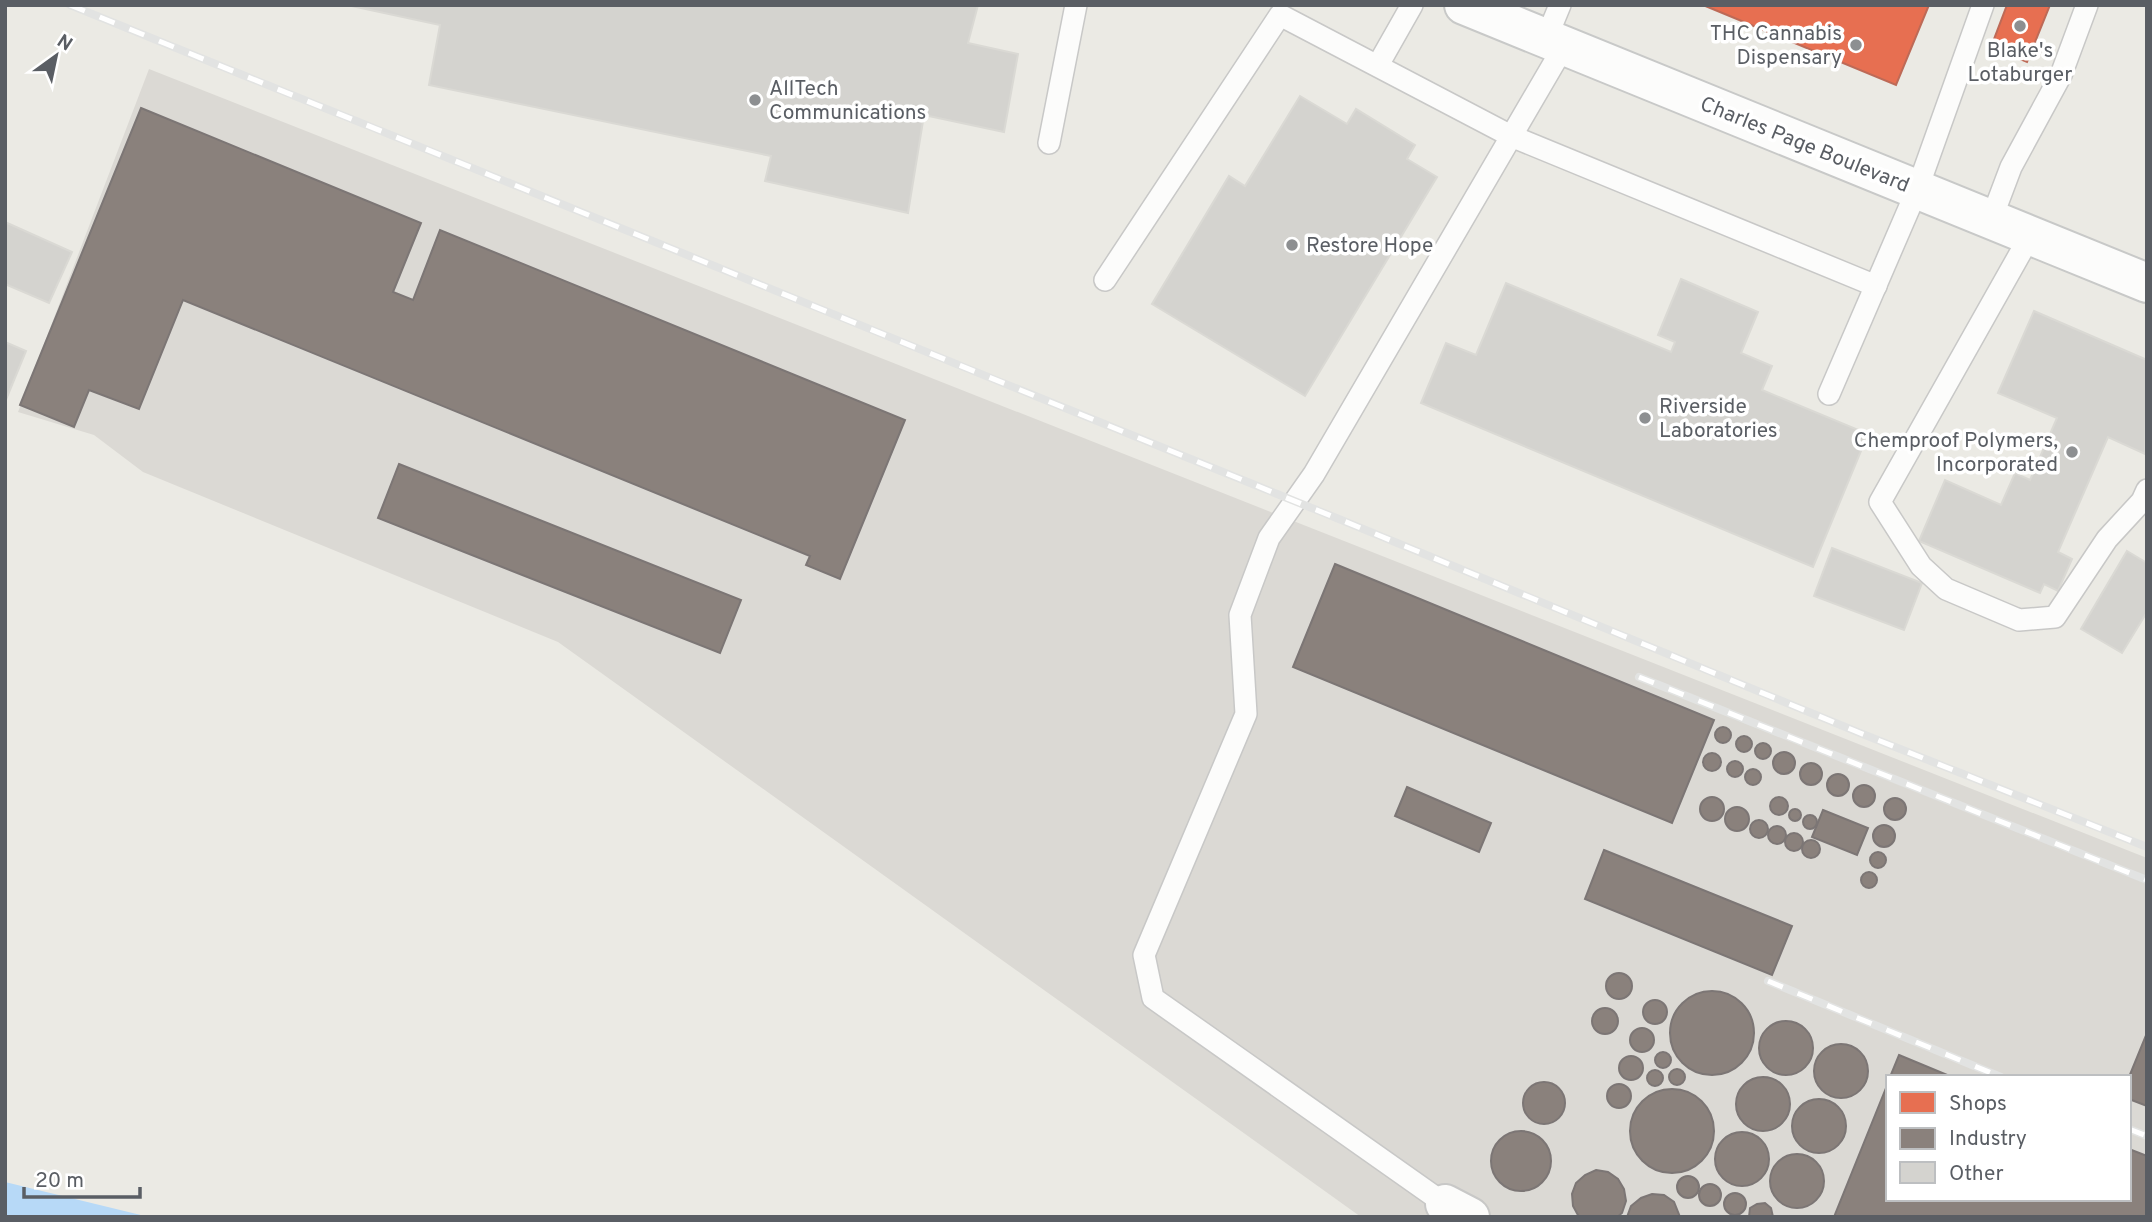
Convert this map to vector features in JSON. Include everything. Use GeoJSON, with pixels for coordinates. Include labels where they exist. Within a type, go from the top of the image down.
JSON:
{"type":"FeatureCollection","features":[{"type":"Feature","properties":{"kind":"main road","name":"Charles Page Boulevard"},"geometry":{"type":"LineString","coordinates":[[1464,5],[1557,30],[1917,190],[2030,236],[2144,273]]}},
{"type":"Feature","properties":{"kind":"lane"},"geometry":{"type":"LineString","coordinates":[[1049,143],[1076,5]]}},
{"type":"Feature","properties":{"kind":"lane"},"geometry":{"type":"LineString","coordinates":[[1378,65],[1412,5]]}},
{"type":"Feature","properties":{"kind":"lane"},"geometry":{"type":"LineString","coordinates":[[1829,394],[1917,190],[1983,5]]}},
{"type":"Feature","properties":{"kind":"lane"},"geometry":{"type":"LineString","coordinates":[[1991,220],[2011,167],[2061,75],[2087,5]]}},
{"type":"Feature","properties":{"kind":"lane"},"geometry":{"type":"LineString","coordinates":[[1105,280],[1280,15],[1511,136],[1876,286]]}},
{"type":"Feature","properties":{"kind":"lane"},"geometry":{"type":"LineString","coordinates":[[1457,1210],[1153,998],[1144,955],[1246,714],[1240,615],[1269,538],[1314,474],[1511,136],[1557,30]]}},
{"type":"Feature","properties":{"kind":"lane"},"geometry":{"type":"LineString","coordinates":[[2030,236],[1880,502],[1922,566],[1946,589],[2019,620],[2055,617],[2107,539],[2142,501],[2147,490]]}},
{"type":"Feature","properties":{"kind":"shaded area"},"geometry":{"type":"Polygon","coordinates":[[[149,69],[2147,858],[2147,1217],[1361,1217],[558,642],[143,472],[94,435],[18,412],[149,69]]]}},
{"type":"Feature","properties":{"kind":"water"},"geometry":{"type":"Polygon","coordinates":[[[5,1182],[149,1217],[5,1217],[5,1182]]]}},
{"type":"Feature","properties":{"kind":"building: Shops","name":"THC Cannabis Dispensary"},"geometry":{"type":"Polygon","coordinates":[[[1703,5],[1929,5],[1896,85],[1703,5]]]}},
{"type":"Feature","properties":{"kind":"building: Shops","name":"Blake's Lotaburger"},"geometry":{"type":"Polygon","coordinates":[[[2007,5],[2050,5],[2027,62],[1991,47],[2007,5]]]}},
{"type":"Feature","properties":{"kind":"building: Industry"},"geometry":{"type":"Polygon","coordinates":[[[141,108],[421,223],[393,292],[413,300],[440,230],[905,420],[840,579],[806,565],[810,556],[183,300],[139,409],[89,390],[74,427],[20,405],[141,108]]]}},
{"type":"Feature","properties":{"kind":"building: Industry"},"geometry":{"type":"Polygon","coordinates":[[[399,464],[741,600],[720,653],[378,518],[399,464]]]}},
{"type":"Feature","properties":{"kind":"building: Industry"},"geometry":{"type":"Polygon","coordinates":[[[1335,564],[1714,720],[1672,823],[1293,667],[1335,564]]]}},
{"type":"Feature","properties":{"kind":"building: Industry"},"geometry":{"type":"Polygon","coordinates":[[[1723,727],[1729,729],[1729,741],[1723,743],[1717,741],[1715,735],[1717,729],[1723,727]]]}},
{"type":"Feature","properties":{"kind":"building: Industry"},"geometry":{"type":"Polygon","coordinates":[[[1744,736],[1750,738],[1750,750],[1744,752],[1738,750],[1736,744],[1738,738],[1744,736]]]}},
{"type":"Feature","properties":{"kind":"building: Industry"},"geometry":{"type":"Polygon","coordinates":[[[1763,743],[1769,745],[1769,757],[1763,759],[1757,757],[1755,751],[1757,745],[1763,743]]]}},
{"type":"Feature","properties":{"kind":"building: Industry"},"geometry":{"type":"Polygon","coordinates":[[[1784,752],[1792,755],[1795,763],[1792,771],[1784,774],[1776,771],[1773,763],[1776,755],[1784,752]]]}},
{"type":"Feature","properties":{"kind":"building: Industry"},"geometry":{"type":"Polygon","coordinates":[[[1708,753],[1716,753],[1721,762],[1719,769],[1708,771],[1703,766],[1703,758],[1708,753]]]}},
{"type":"Feature","properties":{"kind":"building: Industry"},"geometry":{"type":"Polygon","coordinates":[[[1735,761],[1741,763],[1741,775],[1735,777],[1729,775],[1727,769],[1729,763],[1735,761]]]}},
{"type":"Feature","properties":{"kind":"building: Industry"},"geometry":{"type":"Polygon","coordinates":[[[1811,763],[1819,766],[1822,774],[1819,782],[1811,785],[1803,782],[1800,774],[1803,766],[1811,763]]]}},
{"type":"Feature","properties":{"kind":"building: Industry"},"geometry":{"type":"Polygon","coordinates":[[[1753,769],[1759,771],[1759,783],[1753,785],[1747,783],[1745,777],[1747,771],[1753,769]]]}},
{"type":"Feature","properties":{"kind":"building: Industry"},"geometry":{"type":"Polygon","coordinates":[[[1838,774],[1846,777],[1849,785],[1846,793],[1838,796],[1830,793],[1827,785],[1830,777],[1838,774]]]}},
{"type":"Feature","properties":{"kind":"building: Industry"},"geometry":{"type":"Polygon","coordinates":[[[1864,785],[1872,788],[1875,796],[1872,804],[1864,807],[1856,804],[1853,796],[1856,788],[1864,785]]]}},
{"type":"Feature","properties":{"kind":"building: Industry"},"geometry":{"type":"Polygon","coordinates":[[[1407,787],[1491,823],[1479,852],[1395,816],[1407,787]]]}},
{"type":"Feature","properties":{"kind":"building: Industry"},"geometry":{"type":"Polygon","coordinates":[[[1707,797],[1717,797],[1724,804],[1724,814],[1717,821],[1707,821],[1700,814],[1700,804],[1707,797]]]}},
{"type":"Feature","properties":{"kind":"building: Industry"},"geometry":{"type":"Polygon","coordinates":[[[1779,797],[1785,800],[1788,806],[1785,812],[1779,815],[1773,812],[1770,806],[1773,800],[1779,797]]]}},
{"type":"Feature","properties":{"kind":"building: Industry"},"geometry":{"type":"Polygon","coordinates":[[[1895,798],[1903,801],[1906,809],[1903,817],[1895,820],[1887,817],[1884,809],[1887,801],[1895,798]]]}},
{"type":"Feature","properties":{"kind":"building: Industry"},"geometry":{"type":"Polygon","coordinates":[[[1737,807],[1746,810],[1749,819],[1746,828],[1737,831],[1728,828],[1725,819],[1728,810],[1737,807]]]}},
{"type":"Feature","properties":{"kind":"building: Industry"},"geometry":{"type":"Polygon","coordinates":[[[1795,809],[1801,815],[1795,821],[1789,815],[1795,809]]]}},
{"type":"Feature","properties":{"kind":"building: Industry"},"geometry":{"type":"Polygon","coordinates":[[[1823,810],[1868,828],[1857,855],[1812,837],[1823,810]]]}},
{"type":"Feature","properties":{"kind":"building: Industry"},"geometry":{"type":"Polygon","coordinates":[[[1810,815],[1815,817],[1815,827],[1810,829],[1805,827],[1803,822],[1805,817],[1810,815]]]}},
{"type":"Feature","properties":{"kind":"building: Industry"},"geometry":{"type":"Polygon","coordinates":[[[1759,820],[1765,823],[1768,829],[1765,835],[1759,838],[1753,835],[1750,829],[1753,823],[1759,820]]]}},
{"type":"Feature","properties":{"kind":"building: Industry"},"geometry":{"type":"Polygon","coordinates":[[[1884,825],[1892,828],[1895,836],[1892,844],[1884,847],[1876,844],[1873,836],[1876,828],[1884,825]]]}},
{"type":"Feature","properties":{"kind":"building: Industry"},"geometry":{"type":"Polygon","coordinates":[[[1777,826],[1783,829],[1786,835],[1783,841],[1777,844],[1771,841],[1768,835],[1771,829],[1777,826]]]}},
{"type":"Feature","properties":{"kind":"building: Industry"},"geometry":{"type":"Polygon","coordinates":[[[1794,833],[1800,836],[1803,842],[1800,848],[1794,851],[1788,848],[1785,842],[1788,836],[1794,833]]]}},
{"type":"Feature","properties":{"kind":"building: Industry"},"geometry":{"type":"Polygon","coordinates":[[[1811,840],[1817,843],[1820,849],[1817,855],[1811,858],[1805,855],[1802,849],[1805,843],[1811,840]]]}},
{"type":"Feature","properties":{"kind":"building: Industry"},"geometry":{"type":"Polygon","coordinates":[[[1604,850],[1792,926],[1772,975],[1585,899],[1604,850]]]}},
{"type":"Feature","properties":{"kind":"building: Industry"},"geometry":{"type":"Polygon","coordinates":[[[1878,852],[1886,860],[1878,868],[1870,860],[1878,852]]]}},
{"type":"Feature","properties":{"kind":"building: Industry"},"geometry":{"type":"Polygon","coordinates":[[[1869,872],[1877,880],[1869,888],[1861,880],[1869,872]]]}},
{"type":"Feature","properties":{"kind":"building: Industry"},"geometry":{"type":"Polygon","coordinates":[[[1619,973],[1628,977],[1632,986],[1628,995],[1619,999],[1610,995],[1606,986],[1610,977],[1619,973]]]}},
{"type":"Feature","properties":{"kind":"building: Industry"},"geometry":{"type":"Polygon","coordinates":[[[1712,991],[1735,998],[1747,1010],[1754,1033],[1747,1056],[1735,1068],[1712,1075],[1689,1068],[1677,1056],[1670,1033],[1677,1010],[1689,998],[1712,991]]]}},
{"type":"Feature","properties":{"kind":"building: Industry"},"geometry":{"type":"Polygon","coordinates":[[[1655,1000],[1663,1004],[1667,1012],[1663,1020],[1655,1024],[1647,1020],[1643,1012],[1647,1004],[1655,1000]]]}},
{"type":"Feature","properties":{"kind":"building: Industry"},"geometry":{"type":"Polygon","coordinates":[[[1605,1008],[1614,1012],[1618,1021],[1614,1030],[1605,1034],[1596,1030],[1592,1021],[1596,1012],[1605,1008]]]}},
{"type":"Feature","properties":{"kind":"building: Industry"},"geometry":{"type":"Polygon","coordinates":[[[1786,1021],[1805,1029],[1813,1048],[1805,1067],[1786,1075],[1767,1067],[1759,1048],[1767,1029],[1786,1021]]]}},
{"type":"Feature","properties":{"kind":"building: Industry"},"geometry":{"type":"Polygon","coordinates":[[[1642,1028],[1650,1032],[1654,1040],[1650,1048],[1642,1052],[1634,1048],[1630,1040],[1634,1032],[1642,1028]]]}},
{"type":"Feature","properties":{"kind":"building: Industry"},"geometry":{"type":"Polygon","coordinates":[[[2147,1033],[2147,1106],[2131,1100],[2130,1075],[2147,1033]]]}},
{"type":"Feature","properties":{"kind":"building: Industry"},"geometry":{"type":"Polygon","coordinates":[[[1841,1044],[1860,1052],[1868,1071],[1860,1090],[1841,1098],[1822,1090],[1814,1071],[1822,1052],[1841,1044]]]}},
{"type":"Feature","properties":{"kind":"building: Industry"},"geometry":{"type":"Polygon","coordinates":[[[1660,1052],[1666,1052],[1671,1060],[1669,1066],[1660,1068],[1655,1063],[1655,1057],[1660,1052]]]}},
{"type":"Feature","properties":{"kind":"building: Industry"},"geometry":{"type":"Polygon","coordinates":[[[1899,1055],[1947,1075],[1891,1075],[1899,1055]]]}},
{"type":"Feature","properties":{"kind":"building: Industry"},"geometry":{"type":"Polygon","coordinates":[[[1631,1056],[1639,1060],[1643,1068],[1639,1076],[1631,1080],[1623,1076],[1619,1068],[1623,1060],[1631,1056]]]}},
{"type":"Feature","properties":{"kind":"building: Industry"},"geometry":{"type":"Polygon","coordinates":[[[1674,1069],[1680,1069],[1685,1077],[1683,1083],[1674,1085],[1669,1080],[1669,1074],[1674,1069]]]}},
{"type":"Feature","properties":{"kind":"building: Industry"},"geometry":{"type":"Polygon","coordinates":[[[1652,1070],[1658,1070],[1663,1078],[1661,1084],[1652,1086],[1647,1081],[1647,1075],[1652,1070]]]}},
{"type":"Feature","properties":{"kind":"building: Industry"},"geometry":{"type":"Polygon","coordinates":[[[1763,1077],[1782,1085],[1790,1104],[1782,1123],[1763,1131],[1744,1123],[1736,1104],[1744,1085],[1763,1077]]]}},
{"type":"Feature","properties":{"kind":"building: Industry"},"geometry":{"type":"Polygon","coordinates":[[[1544,1082],[1559,1088],[1565,1103],[1559,1118],[1544,1124],[1529,1118],[1523,1103],[1529,1088],[1544,1082]]]}},
{"type":"Feature","properties":{"kind":"building: Industry"},"geometry":{"type":"Polygon","coordinates":[[[1619,1084],[1627,1088],[1631,1096],[1627,1104],[1619,1108],[1611,1104],[1607,1096],[1611,1088],[1619,1084]]]}},
{"type":"Feature","properties":{"kind":"building: Industry"},"geometry":{"type":"Polygon","coordinates":[[[1886,1088],[1886,1201],[2131,1201],[2131,1150],[2147,1156],[2147,1217],[1834,1217],[1886,1088]]]}},
{"type":"Feature","properties":{"kind":"building: Industry"},"geometry":{"type":"Polygon","coordinates":[[[1672,1089],[1695,1096],[1707,1108],[1714,1131],[1707,1154],[1695,1166],[1672,1173],[1649,1166],[1637,1154],[1630,1131],[1637,1108],[1649,1096],[1672,1089]]]}},
{"type":"Feature","properties":{"kind":"building: Industry"},"geometry":{"type":"Polygon","coordinates":[[[1819,1099],[1838,1107],[1846,1126],[1838,1145],[1819,1153],[1800,1145],[1792,1126],[1800,1107],[1819,1099]]]}},
{"type":"Feature","properties":{"kind":"building: Industry"},"geometry":{"type":"Polygon","coordinates":[[[1521,1131],[1542,1140],[1551,1161],[1542,1182],[1521,1191],[1500,1182],[1491,1161],[1500,1140],[1521,1131]]]}},
{"type":"Feature","properties":{"kind":"building: Industry"},"geometry":{"type":"Polygon","coordinates":[[[1742,1132],[1761,1140],[1769,1159],[1761,1178],[1742,1186],[1723,1178],[1715,1159],[1723,1140],[1742,1132]]]}},
{"type":"Feature","properties":{"kind":"building: Industry"},"geometry":{"type":"Polygon","coordinates":[[[1797,1154],[1816,1162],[1824,1181],[1816,1200],[1797,1208],[1778,1200],[1770,1181],[1778,1162],[1797,1154]]]}},
{"type":"Feature","properties":{"kind":"building: Industry"},"geometry":{"type":"Polygon","coordinates":[[[1596,1170],[1608,1172],[1618,1179],[1624,1189],[1626,1201],[1622,1213],[1617,1217],[1579,1217],[1573,1206],[1572,1194],[1576,1183],[1596,1170]]]}},
{"type":"Feature","properties":{"kind":"building: Industry"},"geometry":{"type":"Polygon","coordinates":[[[1688,1176],[1696,1179],[1699,1187],[1696,1195],[1688,1198],[1680,1195],[1677,1187],[1680,1179],[1688,1176]]]}},
{"type":"Feature","properties":{"kind":"building: Industry"},"geometry":{"type":"Polygon","coordinates":[[[1710,1184],[1718,1187],[1721,1195],[1718,1203],[1710,1206],[1702,1203],[1699,1195],[1702,1187],[1710,1184]]]}},
{"type":"Feature","properties":{"kind":"building: Industry"},"geometry":{"type":"Polygon","coordinates":[[[1735,1193],[1743,1196],[1746,1204],[1743,1212],[1735,1215],[1727,1212],[1724,1204],[1727,1196],[1735,1193]]]}},
{"type":"Feature","properties":{"kind":"building: Industry"},"geometry":{"type":"Polygon","coordinates":[[[1652,1194],[1664,1195],[1674,1202],[1680,1217],[1627,1217],[1631,1206],[1652,1194]]]}},
{"type":"Feature","properties":{"kind":"building: Industry"},"geometry":{"type":"Polygon","coordinates":[[[1765,1203],[1771,1208],[1773,1217],[1749,1217],[1750,1208],[1765,1203]]]}},
{"type":"Feature","properties":{"kind":"building: Other","name":"AllTech Communications"},"geometry":{"type":"Polygon","coordinates":[[[347,5],[978,5],[968,43],[1018,54],[1004,132],[924,115],[908,213],[765,181],[771,156],[429,85],[440,25],[347,5]]]}},
{"type":"Feature","properties":{"kind":"building: Other","name":"Restore Hope"},"geometry":{"type":"Polygon","coordinates":[[[1300,96],[1347,124],[1356,109],[1415,145],[1407,159],[1437,177],[1305,396],[1152,304],[1229,176],[1245,186],[1300,96]]]}},
{"type":"Feature","properties":{"kind":"building: Other"},"geometry":{"type":"Polygon","coordinates":[[[5,222],[72,252],[49,303],[5,284],[5,222]]]}},
{"type":"Feature","properties":{"kind":"building: Other","name":"Riverside Laboratories"},"geometry":{"type":"Polygon","coordinates":[[[1681,279],[1758,312],[1741,353],[1772,366],[1762,390],[1868,434],[1813,567],[1421,403],[1446,343],[1476,355],[1506,283],[1671,352],[1675,342],[1658,335],[1681,279]]]}},
{"type":"Feature","properties":{"kind":"building: Other","name":"Chemproof Polymers, Incorporated"},"geometry":{"type":"Polygon","coordinates":[[[2034,311],[2147,360],[2145,454],[2108,437],[2058,552],[2072,559],[2058,591],[2044,584],[2040,593],[1919,541],[1945,480],[2001,505],[2015,473],[2030,480],[2057,418],[1998,393],[2034,311]]]}},
{"type":"Feature","properties":{"kind":"building: Other"},"geometry":{"type":"Polygon","coordinates":[[[5,342],[26,351],[5,402],[5,342]]]}},
{"type":"Feature","properties":{"kind":"building: Other"},"geometry":{"type":"Polygon","coordinates":[[[1832,548],[1922,583],[1904,630],[1814,596],[1832,548]]]}},
{"type":"Feature","properties":{"kind":"building: Other"},"geometry":{"type":"Polygon","coordinates":[[[2127,551],[2147,563],[2147,612],[2122,653],[2081,629],[2127,551]]]}},
{"type":"Feature","properties":{"kind":"railway"},"geometry":{"type":"LineString","coordinates":[[70,5],[1860,733],[2147,847]]}},
{"type":"Feature","properties":{"kind":"railway"},"geometry":{"type":"LineString","coordinates":[[1639,677],[2147,880]]}},
{"type":"Feature","properties":{"kind":"railway"},"geometry":{"type":"LineString","coordinates":[[1768,981],[1996,1075]]}},
{"type":"Feature","properties":{"kind":"railway"},"geometry":{"type":"LineString","coordinates":[[2131,1130],[2147,1136]]}},
{"type":"Feature","properties":{"kind":"place","name":"Blake's Lotaburger"},"geometry":{"type":"Point","coordinates":[2020,26]}},
{"type":"Feature","properties":{"kind":"place","name":"THC Cannabis Dispensary"},"geometry":{"type":"Point","coordinates":[1856,45]}},
{"type":"Feature","properties":{"kind":"place","name":"AllTech Communications"},"geometry":{"type":"Point","coordinates":[755,100]}},
{"type":"Feature","properties":{"kind":"place","name":"Restore Hope"},"geometry":{"type":"Point","coordinates":[1292,245]}},
{"type":"Feature","properties":{"kind":"place","name":"Riverside Laboratories"},"geometry":{"type":"Point","coordinates":[1645,418]}},
{"type":"Feature","properties":{"kind":"place","name":"Chemproof Polymers, Incorporated"},"geometry":{"type":"Point","coordinates":[2072,452]}}]}
